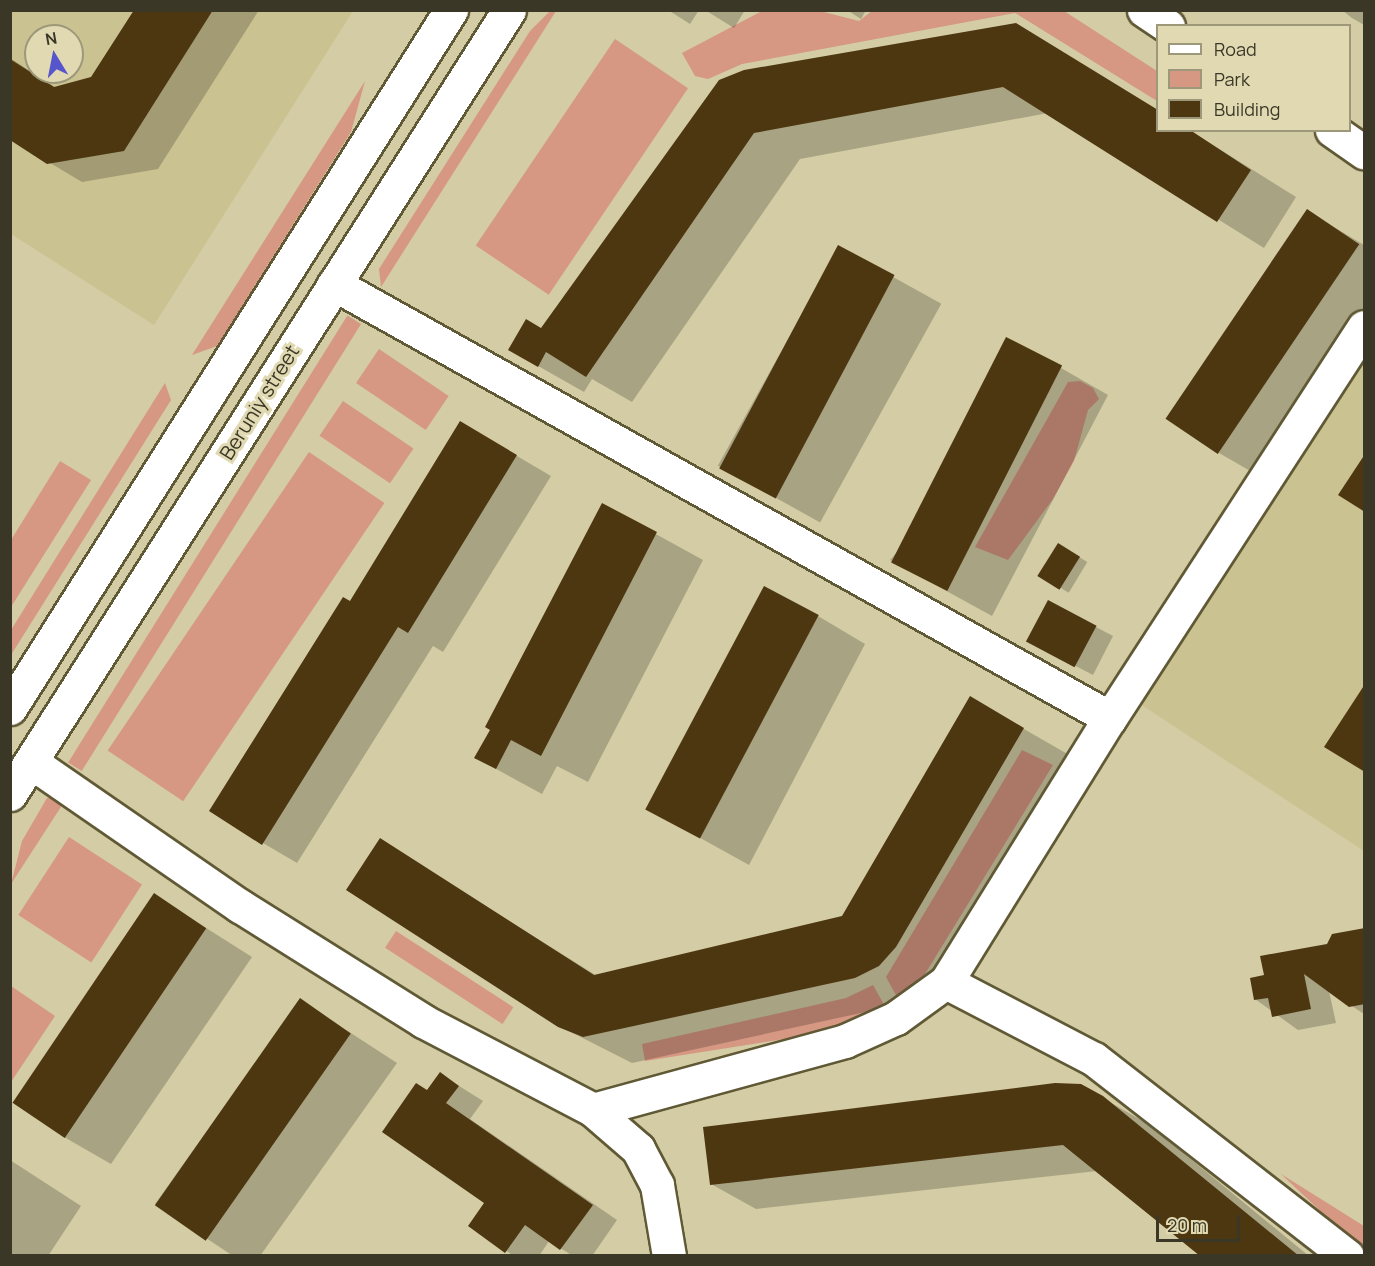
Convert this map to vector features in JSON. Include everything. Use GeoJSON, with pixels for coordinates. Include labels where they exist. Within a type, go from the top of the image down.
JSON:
{"type":"FeatureCollection","features":[{"type":"Feature","properties":{"kind":"street"},"geometry":{"type":"LineString","coordinates":[[10,708],[451,10]]}},
{"type":"Feature","properties":{"kind":"street","name":"Beruniy street"},"geometry":{"type":"LineString","coordinates":[[10,794],[509,10]]}},
{"type":"Feature","properties":{"kind":"street"},"geometry":{"type":"LineString","coordinates":[[1144,10],[1165,24]]}},
{"type":"Feature","properties":{"kind":"street"},"geometry":{"type":"LineString","coordinates":[[1335,132],[1365,152]]}},
{"type":"Feature","properties":{"kind":"street"},"geometry":{"type":"LineString","coordinates":[[334,284],[1110,718]]}},
{"type":"Feature","properties":{"kind":"street"},"geometry":{"type":"LineString","coordinates":[[593,1110],[845,1041],[896,1018],[946,982],[1110,718],[1365,327]]}},
{"type":"Feature","properties":{"kind":"street"},"geometry":{"type":"LineString","coordinates":[[31,762],[240,906],[414,1015],[593,1110],[638,1149],[657,1185],[669,1256]]}},
{"type":"Feature","properties":{"kind":"street"},"geometry":{"type":"LineString","coordinates":[[946,982],[1094,1059],[1347,1256]]}},
{"type":"Feature","properties":{"kind":"shaded area"},"geometry":{"type":"Polygon","coordinates":[[[10,11],[353,11],[154,325],[11,234],[10,11]]]}},
{"type":"Feature","properties":{"kind":"shaded area"},"geometry":{"type":"Polygon","coordinates":[[[1364,357],[1364,851],[1134,700],[1364,357]]]}},
{"type":"Feature","properties":{"kind":"green space"},"geometry":{"type":"Polygon","coordinates":[[[550,11],[556,11],[381,287],[379,269],[530,31],[550,11]]]}},
{"type":"Feature","properties":{"kind":"green space"},"geometry":{"type":"Polygon","coordinates":[[[762,11],[820,11],[859,21],[872,11],[1064,11],[1156,70],[1156,100],[1015,13],[742,64],[708,79],[695,76],[682,53],[762,11]]]}},
{"type":"Feature","properties":{"kind":"green space"},"geometry":{"type":"Polygon","coordinates":[[[615,39],[688,88],[549,295],[476,245],[615,39]]]}},
{"type":"Feature","properties":{"kind":"green space"},"geometry":{"type":"Polygon","coordinates":[[[365,81],[351,132],[217,346],[192,355],[365,81]]]}},
{"type":"Feature","properties":{"kind":"green space"},"geometry":{"type":"Polygon","coordinates":[[[347,316],[361,324],[82,771],[68,762],[347,316]]]}},
{"type":"Feature","properties":{"kind":"green space"},"geometry":{"type":"Polygon","coordinates":[[[379,349],[449,396],[426,430],[356,383],[379,349]]]}},
{"type":"Feature","properties":{"kind":"green space"},"geometry":{"type":"Polygon","coordinates":[[[1080,381],[1093,388],[1099,399],[1088,410],[1074,461],[1053,499],[1008,560],[975,547],[1068,382],[1080,381]]]}},
{"type":"Feature","properties":{"kind":"green space"},"geometry":{"type":"Polygon","coordinates":[[[165,383],[171,400],[11,655],[11,630],[165,383]]]}},
{"type":"Feature","properties":{"kind":"green space"},"geometry":{"type":"Polygon","coordinates":[[[343,401],[413,449],[390,483],[320,436],[343,401]]]}},
{"type":"Feature","properties":{"kind":"green space"},"geometry":{"type":"Polygon","coordinates":[[[309,452],[384,503],[183,801],[108,750],[309,452]]]}},
{"type":"Feature","properties":{"kind":"green space"},"geometry":{"type":"Polygon","coordinates":[[[60,461],[91,480],[11,607],[11,540],[60,461]]]}},
{"type":"Feature","properties":{"kind":"green space"},"geometry":{"type":"Polygon","coordinates":[[[1022,750],[1053,765],[925,974],[897,997],[886,977],[1022,750]]]}},
{"type":"Feature","properties":{"kind":"green space"},"geometry":{"type":"Polygon","coordinates":[[[68,796],[11,884],[22,841],[47,798],[68,796]]]}},
{"type":"Feature","properties":{"kind":"green space"},"geometry":{"type":"Polygon","coordinates":[[[69,837],[142,884],[91,962],[18,915],[69,837]]]}},
{"type":"Feature","properties":{"kind":"green space"},"geometry":{"type":"Polygon","coordinates":[[[396,931],[513,1007],[503,1024],[385,948],[396,931]]]}},
{"type":"Feature","properties":{"kind":"green space"},"geometry":{"type":"Polygon","coordinates":[[[873,985],[886,1008],[842,1030],[645,1061],[642,1044],[846,998],[873,985]]]}},
{"type":"Feature","properties":{"kind":"green space"},"geometry":{"type":"Polygon","coordinates":[[[11,986],[55,1016],[11,1082],[11,986]]]}},
{"type":"Feature","properties":{"kind":"green space"},"geometry":{"type":"Polygon","coordinates":[[[1281,1174],[1364,1226],[1364,1252],[1281,1174]]]}},
{"type":"Feature","properties":{"kind":"building"},"geometry":{"type":"Polygon","coordinates":[[[134,10],[213,10],[124,151],[47,164],[10,140],[10,59],[24,68],[24,84],[49,84],[54,87],[65,84],[84,84],[84,79],[91,77],[134,10]]]}},
{"type":"Feature","properties":{"kind":"building"},"geometry":{"type":"Polygon","coordinates":[[[1016,23],[1156,109],[1156,132],[1193,132],[1251,170],[1217,222],[1003,87],[754,133],[586,377],[546,352],[538,367],[508,350],[526,319],[541,328],[719,80],[744,70],[1016,23]]]}},
{"type":"Feature","properties":{"kind":"building"},"geometry":{"type":"Polygon","coordinates":[[[1307,209],[1359,244],[1218,454],[1166,419],[1307,209]]]}},
{"type":"Feature","properties":{"kind":"building"},"geometry":{"type":"Polygon","coordinates":[[[838,245],[895,275],[776,498],[719,468],[838,245]]]}},
{"type":"Feature","properties":{"kind":"building"},"geometry":{"type":"Polygon","coordinates":[[[1006,337],[1062,366],[947,591],[891,562],[1006,337]]]}},
{"type":"Feature","properties":{"kind":"building"},"geometry":{"type":"Polygon","coordinates":[[[460,421],[517,455],[408,633],[398,627],[262,845],[209,811],[343,597],[350,601],[460,421]]]}},
{"type":"Feature","properties":{"kind":"building"},"geometry":{"type":"Polygon","coordinates":[[[1365,454],[1365,512],[1338,495],[1365,454]]]}},
{"type":"Feature","properties":{"kind":"building"},"geometry":{"type":"Polygon","coordinates":[[[602,503],[657,532],[541,756],[511,740],[496,769],[474,758],[490,730],[485,727],[602,503]]]}},
{"type":"Feature","properties":{"kind":"building"},"geometry":{"type":"Polygon","coordinates":[[[1058,543],[1080,557],[1059,590],[1037,576],[1058,543]]]}},
{"type":"Feature","properties":{"kind":"building"},"geometry":{"type":"Polygon","coordinates":[[[764,586],[819,615],[700,838],[645,809],[764,586]]]}},
{"type":"Feature","properties":{"kind":"building"},"geometry":{"type":"Polygon","coordinates":[[[1048,600],[1097,626],[1074,667],[1026,641],[1048,600]]]}},
{"type":"Feature","properties":{"kind":"building"},"geometry":{"type":"Polygon","coordinates":[[[1365,684],[1365,772],[1324,747],[1365,684]]]}},
{"type":"Feature","properties":{"kind":"building"},"geometry":{"type":"Polygon","coordinates":[[[970,696],[1024,728],[896,947],[879,966],[855,978],[583,1037],[558,1027],[346,890],[380,838],[594,975],[842,916],[970,696]]]}},
{"type":"Feature","properties":{"kind":"building"},"geometry":{"type":"Polygon","coordinates":[[[154,893],[206,928],[65,1138],[13,1103],[154,893]]]}},
{"type":"Feature","properties":{"kind":"building"},"geometry":{"type":"Polygon","coordinates":[[[1365,928],[1365,1004],[1349,1007],[1304,974],[1311,1009],[1272,1017],[1268,998],[1254,1000],[1250,978],[1264,975],[1260,956],[1327,944],[1332,934],[1365,928]]]}},
{"type":"Feature","properties":{"kind":"building"},"geometry":{"type":"Polygon","coordinates":[[[300,998],[351,1034],[206,1241],[155,1205],[300,998]]]}},
{"type":"Feature","properties":{"kind":"building"},"geometry":{"type":"Polygon","coordinates":[[[440,1072],[459,1086],[446,1103],[593,1205],[560,1250],[525,1225],[505,1253],[468,1226],[484,1203],[382,1132],[416,1083],[427,1090],[440,1072]]]}},
{"type":"Feature","properties":{"kind":"building"},"geometry":{"type":"Polygon","coordinates":[[[1055,1083],[1081,1084],[1103,1096],[1299,1256],[1200,1256],[1063,1145],[710,1185],[703,1127],[1055,1083]]]}}]}
